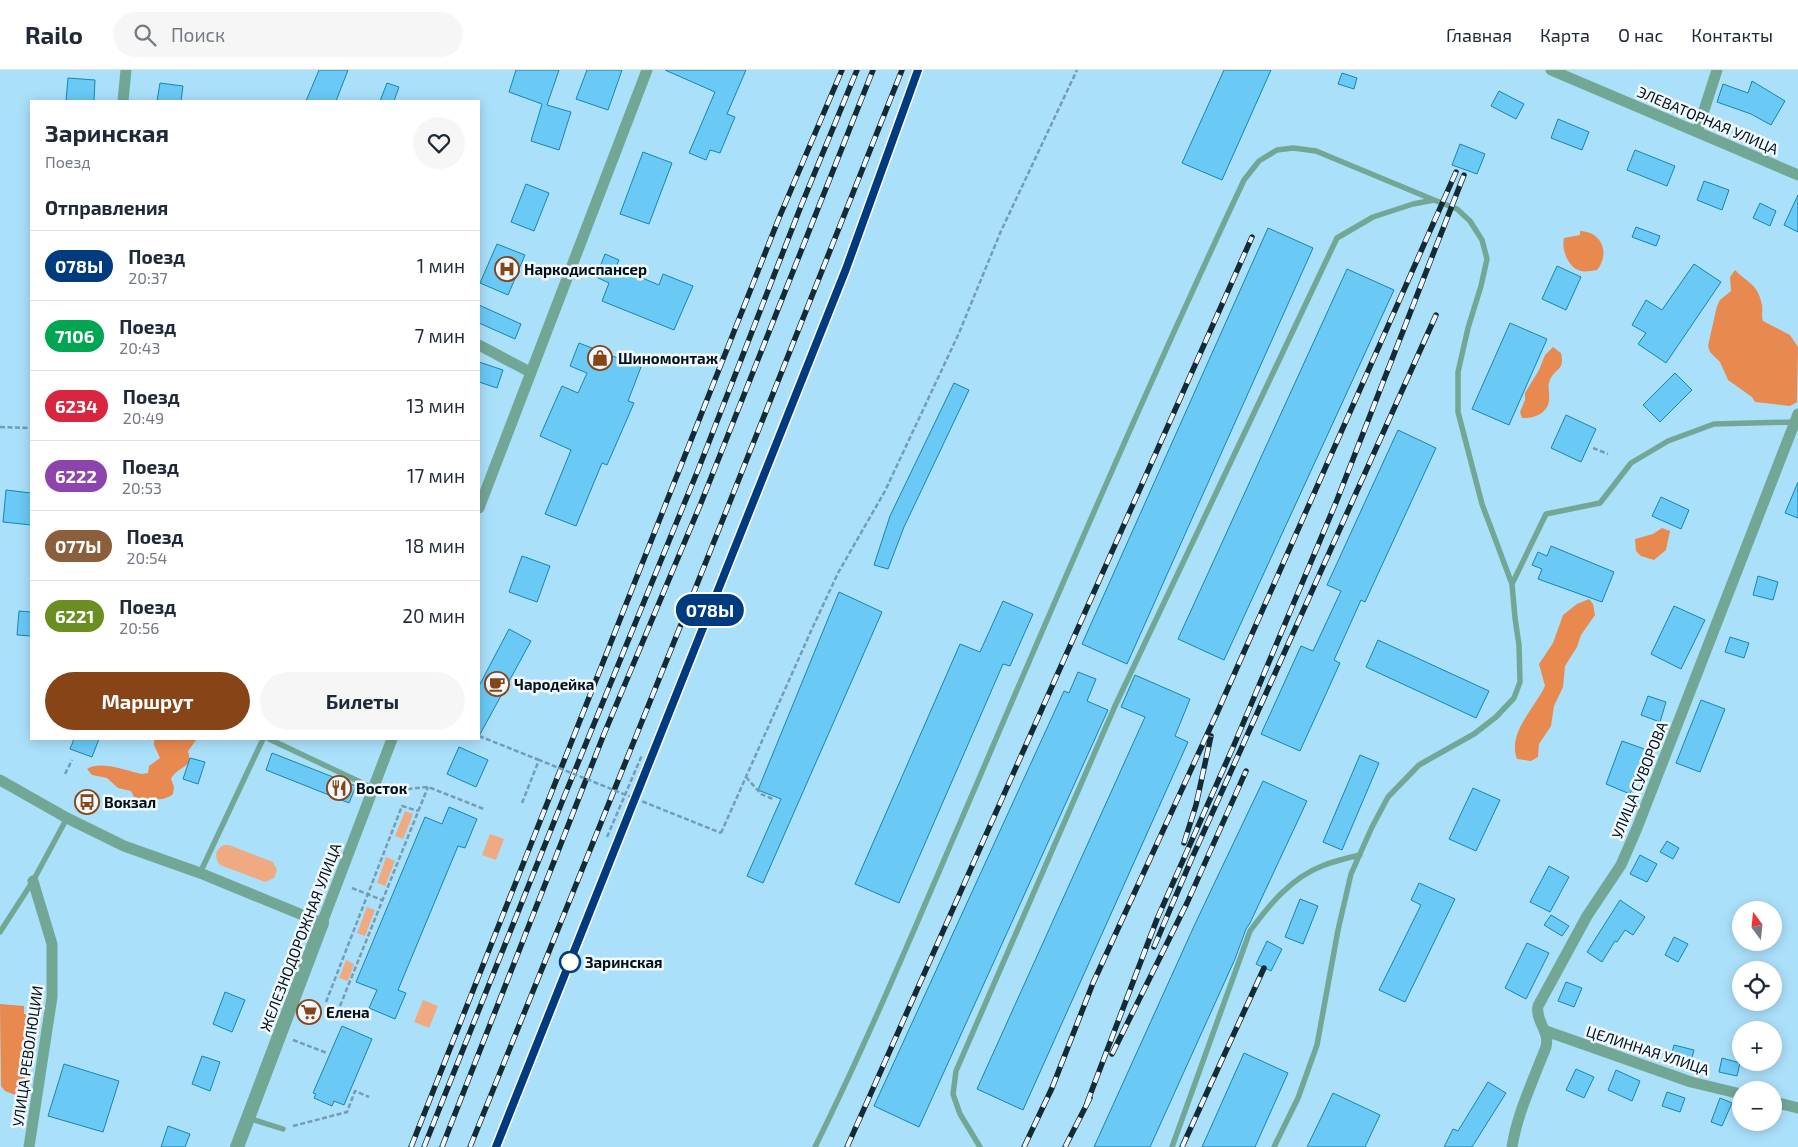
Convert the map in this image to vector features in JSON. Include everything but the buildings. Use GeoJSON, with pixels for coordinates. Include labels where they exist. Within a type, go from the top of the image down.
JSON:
{"type":"FeatureCollection","features":[{"type":"Feature","properties":{"kind":"street"},"geometry":{"type":"LineString","coordinates":[[123,100],[126,70]]}},
{"type":"Feature","properties":{"kind":"street"},"geometry":{"type":"LineString","coordinates":[[480,505],[647,70]]}},
{"type":"Feature","properties":{"kind":"street","name":"ЭЛЕВАТОРНАЯ УЛИЦА"},"geometry":{"type":"LineString","coordinates":[[1551,70],[1798,174]]}},
{"type":"Feature","properties":{"kind":"street"},"geometry":{"type":"LineString","coordinates":[[1697,132],[1717,70]]}},
{"type":"Feature","properties":{"kind":"street"},"geometry":{"type":"LineString","coordinates":[[480,346],[530,372]]}},
{"type":"Feature","properties":{"kind":"street","name":"УЛИЦА СУВОРОВА"},"geometry":{"type":"LineString","coordinates":[[1512,1147],[1515,1127],[1546,1046],[1546,1031],[1537,1011],[1538,1006],[1587,916],[1620,865],[1637,828],[1797,420]]}},
{"type":"Feature","properties":{"kind":"street","name":"ЖЕЛЕЗНОДОРОЖНАЯ УЛИЦА"},"geometry":{"type":"LineString","coordinates":[[237,1147],[392,740]]}},
{"type":"Feature","properties":{"kind":"street"},"geometry":{"type":"LineString","coordinates":[[0,780],[67,818],[124,846],[200,873],[322,923]]}},
{"type":"Feature","properties":{"kind":"street","name":"УЛИЦА РЕВОЛЮЦИИ"},"geometry":{"type":"LineString","coordinates":[[29,1147],[52,997],[52,944],[34,881]]}},
{"type":"Feature","properties":{"kind":"street","name":"ЦЕЛИННАЯ УЛИЦА"},"geometry":{"type":"LineString","coordinates":[[1546,1031],[1691,1082],[1732,1092]]}},
{"type":"Feature","properties":{"kind":"street"},"geometry":{"type":"LineString","coordinates":[[1782,1104],[1798,1108]]}},
{"type":"Feature","properties":{"kind":"lane"},"geometry":{"type":"LineString","coordinates":[[815,1147],[882,1003],[1102,493],[1244,180],[1259,161],[1277,150],[1293,148],[1316,151],[1457,209],[1470,221],[1482,240],[1487,259],[1458,372],[1458,412],[1482,504],[1512,584],[1519,645],[1520,682],[1514,698],[1496,718],[1474,734],[1419,765],[1388,797],[1372,827],[1351,874],[1340,921],[1317,1046],[1298,1098],[1274,1147]]}},
{"type":"Feature","properties":{"kind":"lane"},"geometry":{"type":"LineString","coordinates":[[980,1147],[960,1114],[953,1094],[956,1071],[1115,706],[1337,238],[1373,218],[1413,204],[1434,200]]}},
{"type":"Feature","properties":{"kind":"lane"},"geometry":{"type":"LineString","coordinates":[[1512,584],[1546,514],[1600,503],[1631,463],[1668,441],[1714,424],[1797,420]]}},
{"type":"Feature","properties":{"kind":"lane"},"geometry":{"type":"LineString","coordinates":[[200,873],[263,740]]}},
{"type":"Feature","properties":{"kind":"lane"},"geometry":{"type":"LineString","coordinates":[[271,740],[373,788]]}},
{"type":"Feature","properties":{"kind":"lane"},"geometry":{"type":"LineString","coordinates":[[0,932],[34,881],[67,818]]}},
{"type":"Feature","properties":{"kind":"lane"},"geometry":{"type":"LineString","coordinates":[[1172,1147],[1250,931],[1267,908],[1292,883],[1321,866],[1360,855]]}},
{"type":"Feature","properties":{"kind":"lane"},"geometry":{"type":"LineString","coordinates":[[248,1118],[283,1129]]}},
{"type":"Feature","properties":{"kind":"path"},"geometry":{"type":"LineString","coordinates":[[480,736],[721,833],[838,573],[885,492],[958,333],[1001,231],[1078,70]]}},
{"type":"Feature","properties":{"kind":"path"},"geometry":{"type":"LineString","coordinates":[[0,427],[30,428]]}},
{"type":"Feature","properties":{"kind":"path"},"geometry":{"type":"LineString","coordinates":[[1593,448],[1608,454]]}},
{"type":"Feature","properties":{"kind":"path"},"geometry":{"type":"LineString","coordinates":[[607,837],[642,754]]}},
{"type":"Feature","properties":{"kind":"path"},"geometry":{"type":"LineString","coordinates":[[66,774],[72,760]]}},
{"type":"Feature","properties":{"kind":"path"},"geometry":{"type":"LineString","coordinates":[[522,803],[539,760]]}},
{"type":"Feature","properties":{"kind":"path"},"geometry":{"type":"LineString","coordinates":[[745,778],[761,794],[773,799]]}},
{"type":"Feature","properties":{"kind":"path"},"geometry":{"type":"LineString","coordinates":[[340,1006],[428,787]]}},
{"type":"Feature","properties":{"kind":"path"},"geometry":{"type":"LineString","coordinates":[[373,788],[408,789],[428,787],[484,809]]}},
{"type":"Feature","properties":{"kind":"path"},"geometry":{"type":"LineString","coordinates":[[326,1002],[402,806],[418,811]]}},
{"type":"Feature","properties":{"kind":"path"},"geometry":{"type":"LineString","coordinates":[[352,888],[382,900]]}},
{"type":"Feature","properties":{"kind":"path"},"geometry":{"type":"LineString","coordinates":[[280,1036],[327,1053]]}},
{"type":"Feature","properties":{"kind":"path"},"geometry":{"type":"LineString","coordinates":[[283,1129],[347,1112],[355,1091],[369,1098]]}},
{"type":"Feature","properties":{"kind":"shaded area"},"geometry":{"type":"Polygon","coordinates":[[[1580,231],[1594,235],[1602,245],[1603,257],[1597,270],[1581,271],[1572,266],[1566,258],[1564,238],[1580,235],[1580,231]]]}},
{"type":"Feature","properties":{"kind":"shaded area"},"geometry":{"type":"Polygon","coordinates":[[[1735,270],[1758,293],[1762,305],[1763,321],[1790,335],[1798,347],[1797,402],[1790,406],[1755,402],[1752,397],[1728,380],[1720,362],[1710,352],[1708,346],[1717,306],[1720,300],[1731,291],[1730,277],[1735,270]]]}},
{"type":"Feature","properties":{"kind":"shaded area"},"geometry":{"type":"Polygon","coordinates":[[[1553,347],[1561,353],[1562,363],[1549,382],[1548,405],[1540,414],[1522,418],[1520,412],[1525,400],[1525,393],[1539,370],[1545,355],[1553,347]]]}},
{"type":"Feature","properties":{"kind":"shaded area"},"geometry":{"type":"Polygon","coordinates":[[[1662,528],[1670,531],[1666,550],[1654,560],[1641,556],[1636,551],[1635,539],[1653,534],[1662,528]]]}},
{"type":"Feature","properties":{"kind":"shaded area"},"geometry":{"type":"Polygon","coordinates":[[[1589,599],[1593,604],[1595,615],[1581,635],[1577,647],[1565,666],[1563,687],[1554,706],[1551,726],[1539,744],[1538,757],[1531,761],[1517,759],[1515,749],[1519,730],[1545,686],[1539,664],[1553,643],[1563,615],[1577,604],[1589,599]]]}},
{"type":"Feature","properties":{"kind":"shaded area"},"geometry":{"type":"Polygon","coordinates":[[[154,740],[196,740],[188,751],[190,761],[171,779],[174,787],[173,794],[169,797],[155,800],[134,797],[131,791],[118,788],[107,778],[92,775],[87,769],[106,766],[142,774],[148,773],[149,766],[160,758],[154,745],[154,740]]]}},
{"type":"Feature","properties":{"kind":"shaded area"},"geometry":{"type":"Polygon","coordinates":[[[405,811],[413,814],[403,839],[395,836],[405,811]]]}},
{"type":"Feature","properties":{"kind":"shaded area"},"geometry":{"type":"Polygon","coordinates":[[[490,834],[504,839],[496,860],[482,855],[490,834]]]}},
{"type":"Feature","properties":{"kind":"shaded area"},"geometry":{"type":"Polygon","coordinates":[[[224,845],[229,845],[273,862],[277,870],[274,878],[265,882],[220,865],[216,854],[224,845]]]}},
{"type":"Feature","properties":{"kind":"shaded area"},"geometry":{"type":"Polygon","coordinates":[[[386,857],[395,861],[385,886],[377,883],[386,857]]]}},
{"type":"Feature","properties":{"kind":"shaded area"},"geometry":{"type":"Polygon","coordinates":[[[367,907],[375,910],[365,936],[357,933],[367,907]]]}},
{"type":"Feature","properties":{"kind":"shaded area"},"geometry":{"type":"Polygon","coordinates":[[[346,960],[354,964],[348,981],[339,978],[346,960]]]}},
{"type":"Feature","properties":{"kind":"shaded area"},"geometry":{"type":"Polygon","coordinates":[[[423,1000],[438,1006],[429,1028],[414,1022],[423,1000]]]}},
{"type":"Feature","properties":{"kind":"shaded area"},"geometry":{"type":"Polygon","coordinates":[[[0,1004],[24,1006],[24,1014],[31,1014],[37,1022],[36,1035],[22,1063],[25,1085],[18,1096],[5,1091],[1,1086],[0,1004]]]}},
{"type":"Feature","properties":{"kind":"railway"},"geometry":{"type":"LineString","coordinates":[[411,1147],[779,218],[842,70]]}},
{"type":"Feature","properties":{"kind":"railway"},"geometry":{"type":"LineString","coordinates":[[424,1147],[562,802],[698,470],[801,206],[857,70]]}},
{"type":"Feature","properties":{"kind":"railway"},"geometry":{"type":"LineString","coordinates":[[442,1147],[604,734],[701,503],[873,70]]}},
{"type":"Feature","properties":{"kind":"railway"},"geometry":{"type":"LineString","coordinates":[[470,1147],[902,70]]}},
{"type":"Feature","properties":{"kind":"railway"},"geometry":{"type":"LineString","coordinates":[[495,1147],[846,269],[918,70]]}},
{"type":"Feature","properties":{"kind":"railway"},"geometry":{"type":"LineString","coordinates":[[1024,1147],[1052,1088],[1093,983],[1217,713],[1456,172]]}},
{"type":"Feature","properties":{"kind":"railway"},"geometry":{"type":"LineString","coordinates":[[1087,1103],[1157,919],[1234,745],[1337,500],[1464,175]]}},
{"type":"Feature","properties":{"kind":"railway"},"geometry":{"type":"LineString","coordinates":[[847,1147],[1252,237]]}},
{"type":"Feature","properties":{"kind":"railway"},"geometry":{"type":"LineString","coordinates":[[1154,947],[1192,858],[1436,315]]}},
{"type":"Feature","properties":{"kind":"railway"},"geometry":{"type":"LineString","coordinates":[[1184,843],[1196,805],[1211,736]]}},
{"type":"Feature","properties":{"kind":"railway"},"geometry":{"type":"LineString","coordinates":[[1112,1054],[1187,903],[1246,771]]}},
{"type":"Feature","properties":{"kind":"railway"},"geometry":{"type":"LineString","coordinates":[[1182,1147],[1264,968]]}},
{"type":"Feature","properties":{"kind":"railway"},"geometry":{"type":"LineString","coordinates":[[1065,1147],[1090,1098]]}},
{"type":"Feature","properties":{"kind":"train","name":"078Ы"},"geometry":{"type":"LineString","coordinates":[[496,1147],[846,269],[918,70]]}},
{"type":"Feature","properties":{"kind":"place","name":"Наркодиспансер"},"geometry":{"type":"Point","coordinates":[507,269]}},
{"type":"Feature","properties":{"kind":"place","name":"Шиномонтаж"},"geometry":{"type":"Point","coordinates":[600,358]}},
{"type":"Feature","properties":{"kind":"place","name":"Чародейка"},"geometry":{"type":"Point","coordinates":[497,684]}},
{"type":"Feature","properties":{"kind":"place","name":"Восток"},"geometry":{"type":"Point","coordinates":[339,788]}},
{"type":"Feature","properties":{"kind":"place","name":"Вокзал"},"geometry":{"type":"Point","coordinates":[87,802]}},
{"type":"Feature","properties":{"kind":"place","name":"Заринская"},"geometry":{"type":"Point","coordinates":[570,962]}},
{"type":"Feature","properties":{"kind":"place","name":"Елена"},"geometry":{"type":"Point","coordinates":[309,1012]}}]}
